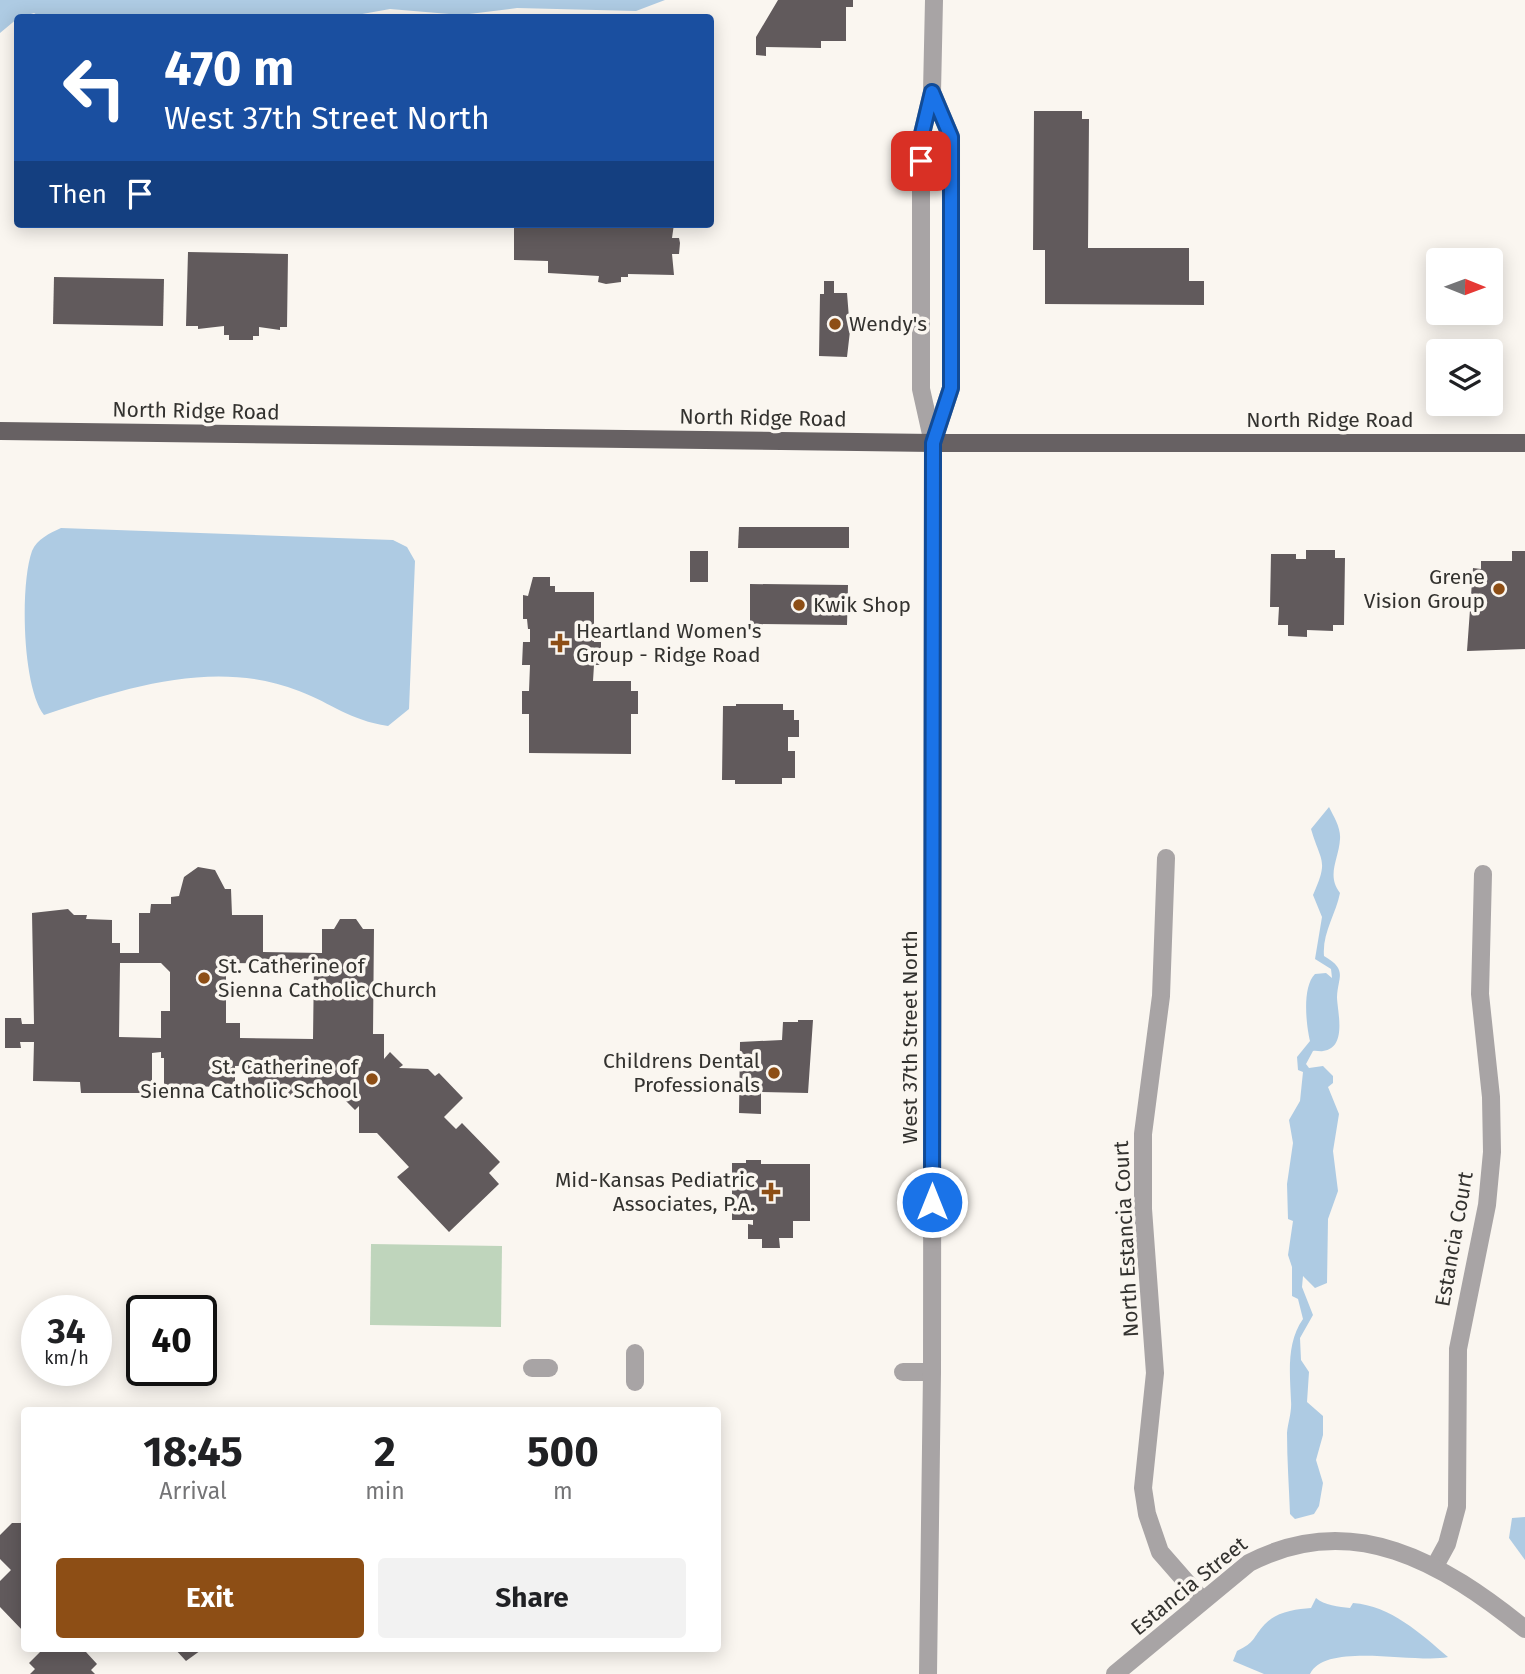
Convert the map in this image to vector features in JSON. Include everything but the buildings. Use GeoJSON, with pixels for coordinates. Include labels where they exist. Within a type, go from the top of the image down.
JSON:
{"type":"FeatureCollection","features":[{"type":"Feature","properties":{"kind":"main road","name":"North Ridge Road"},"geometry":{"type":"LineString","coordinates":[[0,431],[933,443],[1525,443]]}},
{"type":"Feature","properties":{"kind":"street","name":"West 37th Street North"},"geometry":{"type":"LineString","coordinates":[[928,1674],[932,1372],[933,443],[921,389],[921,138],[932,92],[934,0]]}},
{"type":"Feature","properties":{"kind":"street","name":"West 37th Street North"},"geometry":{"type":"LineString","coordinates":[[932,92],[951,137],[951,388],[933,443]]}},
{"type":"Feature","properties":{"kind":"street","name":"North Estancia Court"},"geometry":{"type":"LineString","coordinates":[[1166,858],[1161,996],[1143,1134],[1143,1209],[1155,1373],[1143,1488],[1147,1514],[1160,1552],[1202,1600]]}},
{"type":"Feature","properties":{"kind":"street","name":"Estancia Court"},"geometry":{"type":"LineString","coordinates":[[1435,1566],[1447,1545],[1457,1507],[1458,1349],[1487,1205],[1492,1152],[1491,1097],[1480,993],[1483,874]]}},
{"type":"Feature","properties":{"kind":"street"},"geometry":{"type":"LineString","coordinates":[[635,1353],[635,1382]]}},
{"type":"Feature","properties":{"kind":"street"},"geometry":{"type":"LineString","coordinates":[[903,1372],[932,1372]]}},
{"type":"Feature","properties":{"kind":"street","name":"Estancia Street"},"geometry":{"type":"LineString","coordinates":[[1120,1672],[1249,1563],[1269,1552],[1319,1542],[1369,1543],[1391,1547],[1435,1566],[1493,1604],[1525,1629]]}},
{"type":"Feature","properties":{"kind":"green space"},"geometry":{"type":"Polygon","coordinates":[[[371,1244],[502,1246],[501,1327],[370,1325],[371,1244]]]}},
{"type":"Feature","properties":{"kind":"water"},"geometry":{"type":"Polygon","coordinates":[[[0,0],[665,0],[636,11],[517,8],[469,14],[390,9],[362,14],[34,13],[14,14],[14,21],[0,33],[0,0]]]}},
{"type":"Feature","properties":{"kind":"water"},"geometry":{"type":"Polygon","coordinates":[[[61,528],[393,540],[407,547],[415,561],[409,709],[388,726],[362,720],[299,691],[267,681],[203,677],[138,687],[44,715],[31,682],[27,660],[26,587],[28,566],[34,547],[44,537],[61,528]]]}},
{"type":"Feature","properties":{"kind":"water"},"geometry":{"type":"Polygon","coordinates":[[[1329,807],[1340,835],[1334,880],[1340,893],[1327,931],[1324,956],[1336,965],[1340,974],[1337,997],[1339,1028],[1336,1043],[1331,1048],[1313,1051],[1306,1064],[1309,1068],[1323,1066],[1333,1076],[1333,1083],[1328,1087],[1339,1114],[1333,1151],[1338,1191],[1328,1219],[1327,1283],[1315,1288],[1303,1276],[1302,1287],[1313,1315],[1300,1338],[1301,1360],[1309,1372],[1307,1402],[1323,1416],[1323,1435],[1316,1460],[1323,1483],[1319,1506],[1314,1514],[1295,1519],[1290,1514],[1287,1433],[1291,1405],[1291,1348],[1303,1319],[1298,1299],[1292,1296],[1292,1267],[1288,1255],[1293,1221],[1288,1219],[1287,1184],[1293,1143],[1289,1120],[1300,1101],[1303,1072],[1298,1070],[1297,1057],[1310,1041],[1306,1016],[1308,988],[1315,974],[1326,973],[1332,978],[1331,969],[1315,959],[1322,917],[1313,895],[1321,874],[1322,861],[1311,829],[1329,807]]]}},
{"type":"Feature","properties":{"kind":"water"},"geometry":{"type":"Polygon","coordinates":[[[1525,1517],[1525,1560],[1509,1538],[1512,1518],[1525,1517]]]}},
{"type":"Feature","properties":{"kind":"water"},"geometry":{"type":"Polygon","coordinates":[[[1316,1598],[1337,1606],[1350,1608],[1353,1603],[1380,1609],[1404,1622],[1448,1657],[1333,1658],[1319,1664],[1310,1674],[1264,1674],[1233,1661],[1237,1651],[1251,1642],[1270,1620],[1286,1612],[1311,1608],[1316,1598]]]}},
{"type":"Feature","properties":{"kind":"place","name":"Wendy's"},"geometry":{"type":"Point","coordinates":[835,324]}},
{"type":"Feature","properties":{"kind":"place","name":"Grene Vision Group"},"geometry":{"type":"Point","coordinates":[1499,589]}},
{"type":"Feature","properties":{"kind":"place","name":"Kwik Shop"},"geometry":{"type":"Point","coordinates":[799,605]}},
{"type":"Feature","properties":{"kind":"place","name":"Heartland Women's Group - Ridge Road"},"geometry":{"type":"Point","coordinates":[560,643]}},
{"type":"Feature","properties":{"kind":"place","name":"St. Catherine of Sienna Catholic Church"},"geometry":{"type":"Point","coordinates":[204,978]}},
{"type":"Feature","properties":{"kind":"place","name":"Childrens Dental Professionals"},"geometry":{"type":"Point","coordinates":[774,1073]}},
{"type":"Feature","properties":{"kind":"place","name":"St. Catherine of Sienna Catholic School"},"geometry":{"type":"Point","coordinates":[372,1079]}},
{"type":"Feature","properties":{"kind":"place","name":"Mid-Kansas Pediatric Associates, P.A."},"geometry":{"type":"Point","coordinates":[771,1192]}},
{"type":"Feature","properties":{"kind":"route"},"geometry":{"type":"LineString","coordinates":[[921,161],[921,138],[932,92],[951,137],[951,388],[933,443],[932,1202]]}}]}
